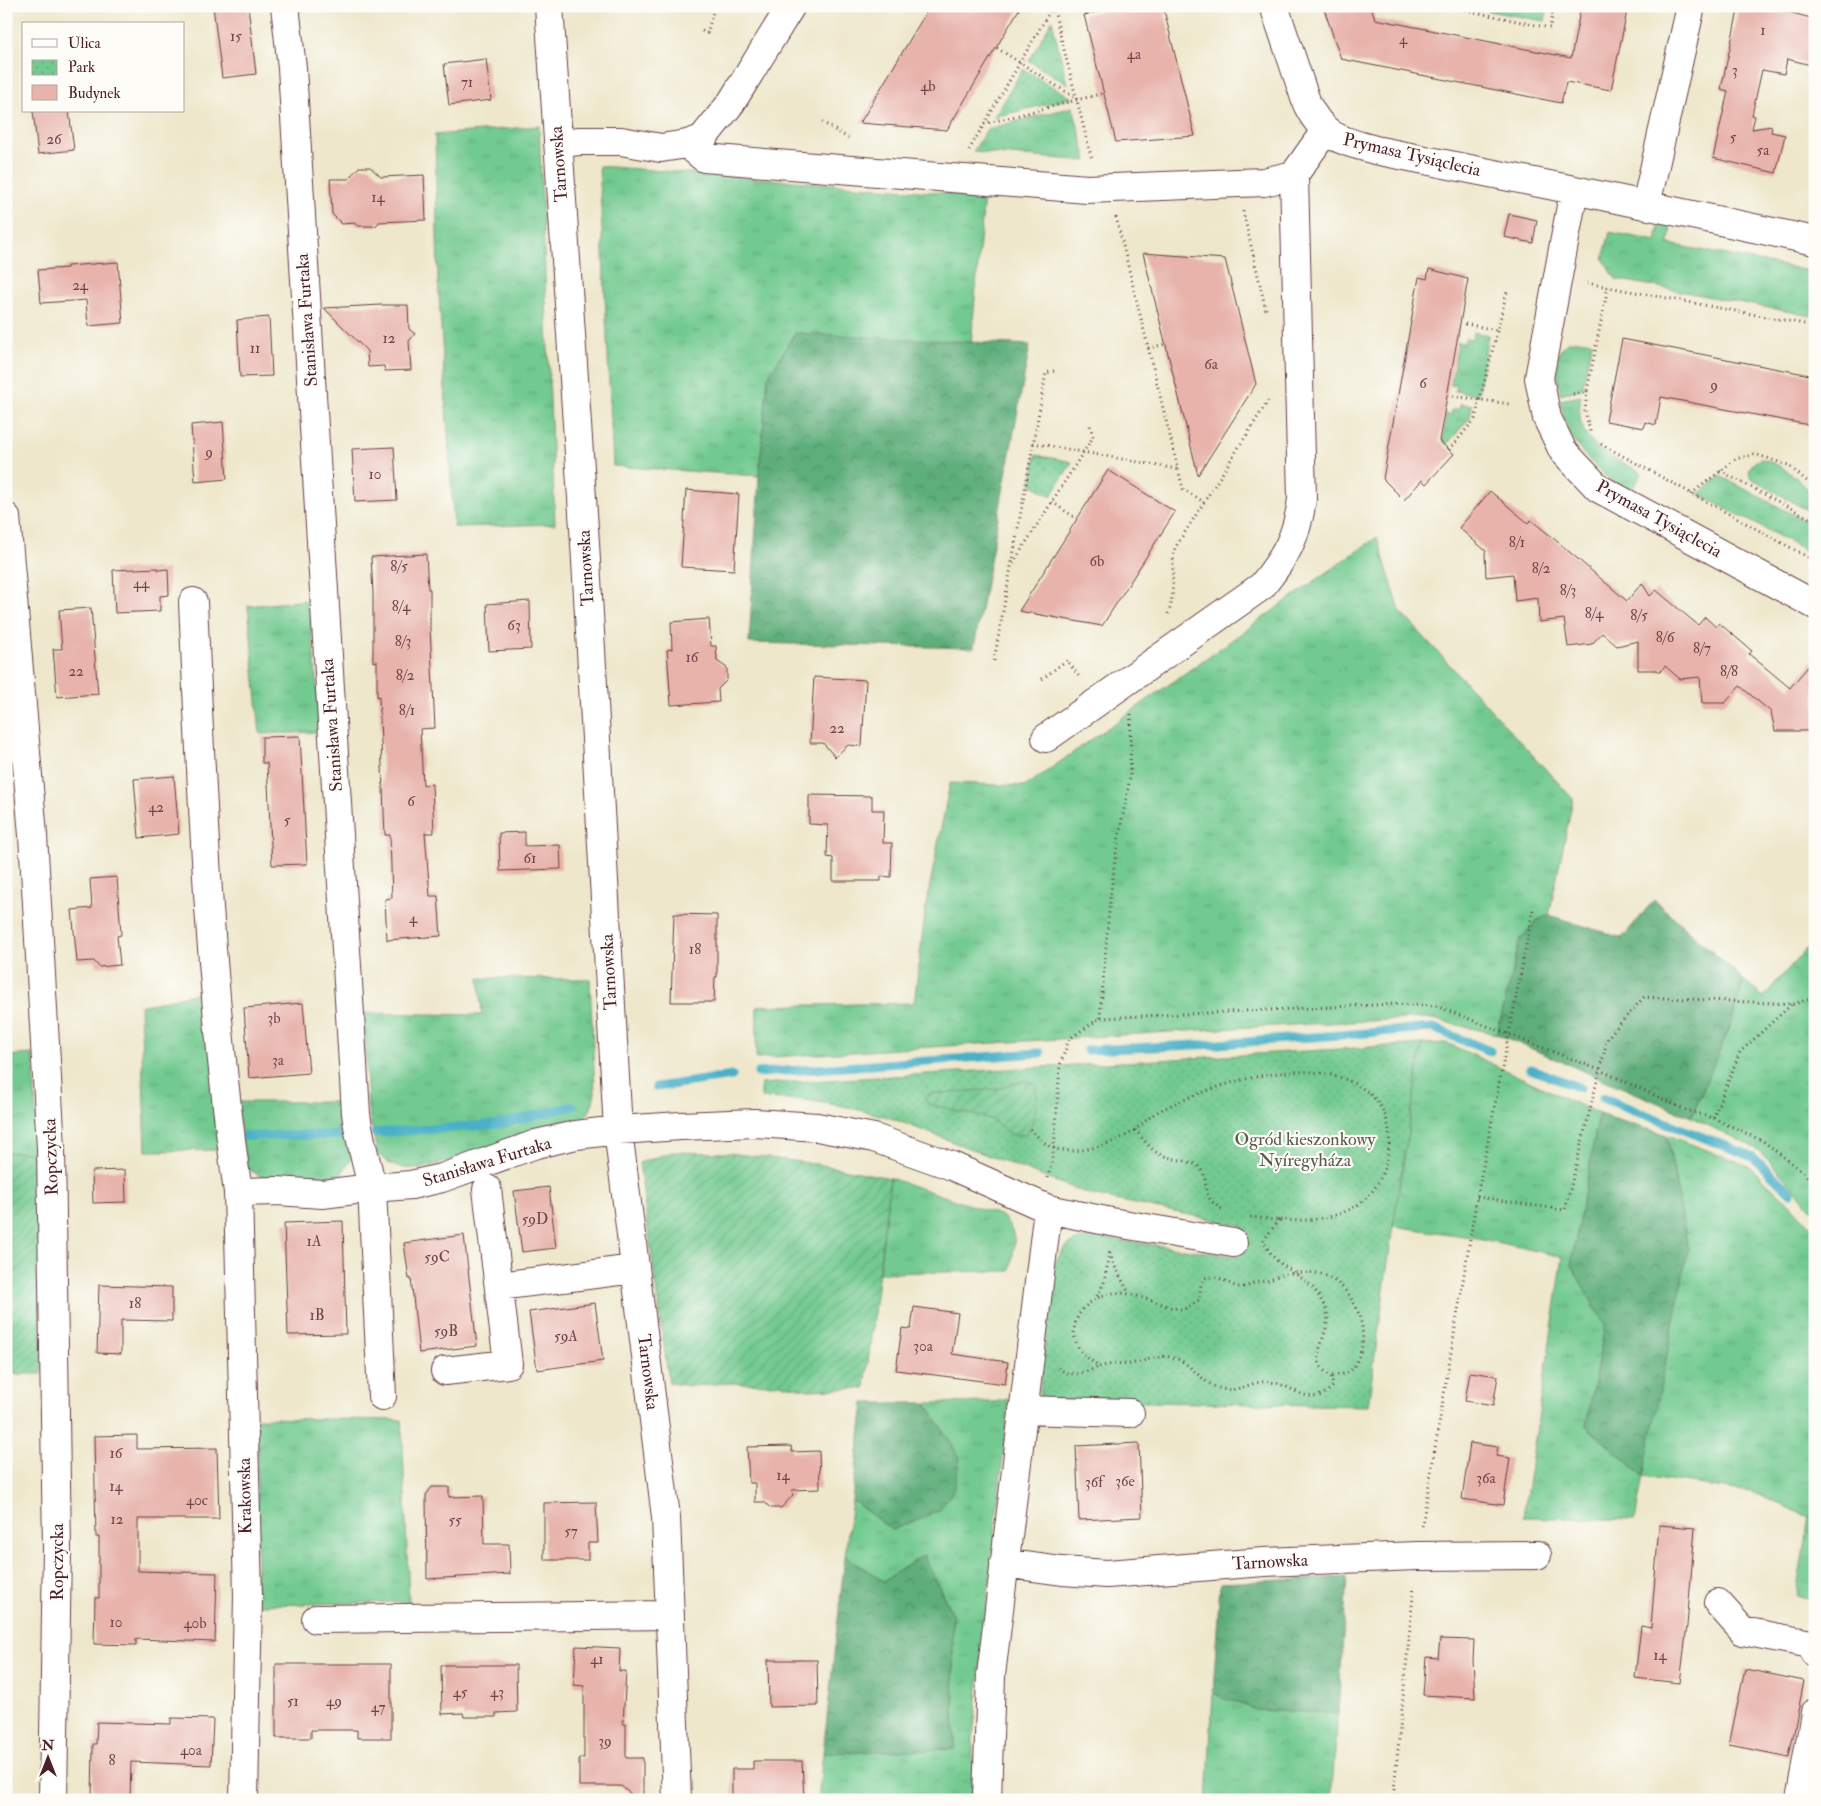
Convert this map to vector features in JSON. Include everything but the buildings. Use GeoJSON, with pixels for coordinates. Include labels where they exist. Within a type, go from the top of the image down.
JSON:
{"type":"FeatureCollection","features":[{"type":"Feature","properties":{"kind":"street","name":"Stanisława Furtaka"},"geometry":{"type":"LineString","coordinates":[[284,6],[292,68],[356,1113],[359,1140],[367,1162],[372,1188],[411,1185],[442,1178],[536,1144],[576,1135],[618,1130]]}},
{"type":"Feature","properties":{"kind":"street","name":"Tarnowska"},"geometry":{"type":"LineString","coordinates":[[549,6],[585,543],[618,1130],[666,1517],[676,1800]]}},
{"type":"Feature","properties":{"kind":"street"},"geometry":{"type":"LineString","coordinates":[[558,143],[580,140],[621,141],[661,148],[702,140],[731,103],[791,6]]}},
{"type":"Feature","properties":{"kind":"street","name":"Prymasa Tysiąclecia"},"geometry":{"type":"LineString","coordinates":[[1274,6],[1307,104],[1314,119],[1325,131],[1343,141],[1375,150],[1815,241]]}},
{"type":"Feature","properties":{"kind":"street"},"geometry":{"type":"LineString","coordinates":[[1646,205],[1692,6]]}},
{"type":"Feature","properties":{"kind":"street"},"geometry":{"type":"LineString","coordinates":[[1046,738],[1262,586],[1291,545],[1300,517],[1302,499],[1302,434],[1294,175],[1325,131]]}},
{"type":"Feature","properties":{"kind":"street"},"geometry":{"type":"LineString","coordinates":[[687,144],[704,158],[1087,189],[1264,182],[1294,175]]}},
{"type":"Feature","properties":{"kind":"street","name":"Prymasa Tysiąclecia"},"geometry":{"type":"LineString","coordinates":[[1574,190],[1539,378],[1547,418],[1563,451],[1598,488],[1815,604]]}},
{"type":"Feature","properties":{"kind":"street","name":"Ropczycka"},"geometry":{"type":"LineString","coordinates":[[6,517],[33,835],[51,1148],[57,1549],[53,1800]]}},
{"type":"Feature","properties":{"kind":"street","name":"Krakowska"},"geometry":{"type":"LineString","coordinates":[[193,602],[200,761],[218,1025],[238,1192],[248,1596],[244,1800]]}},
{"type":"Feature","properties":{"kind":"street"},"geometry":{"type":"LineString","coordinates":[[618,1130],[755,1123],[817,1126],[874,1138],[952,1166],[1048,1209],[1233,1243]]}},
{"type":"Feature","properties":{"kind":"street"},"geometry":{"type":"LineString","coordinates":[[238,1192],[277,1191],[322,1194],[372,1188],[382,1396]]}},
{"type":"Feature","properties":{"kind":"street"},"geometry":{"type":"LineString","coordinates":[[445,1371],[508,1364],[487,1189]]}},
{"type":"Feature","properties":{"kind":"street"},"geometry":{"type":"LineString","coordinates":[[988,1800],[991,1676],[1048,1209]]}},
{"type":"Feature","properties":{"kind":"street"},"geometry":{"type":"LineString","coordinates":[[499,1286],[635,1269]]}},
{"type":"Feature","properties":{"kind":"street"},"geometry":{"type":"LineString","coordinates":[[1023,1410],[1130,1413]]}},
{"type":"Feature","properties":{"kind":"street","name":"Tarnowska"},"geometry":{"type":"LineString","coordinates":[[1004,1563],[1062,1571],[1107,1574],[1264,1562],[1417,1556],[1537,1555]]}},
{"type":"Feature","properties":{"kind":"street"},"geometry":{"type":"LineString","coordinates":[[1718,1603],[1743,1632],[1811,1644],[1815,1652]]}},
{"type":"Feature","properties":{"kind":"street"},"geometry":{"type":"LineString","coordinates":[[316,1618],[670,1616]]}},
{"type":"Feature","properties":{"kind":"street"},"geometry":{"type":"LineString","coordinates":[[1800,1800],[1815,1713]]}},
{"type":"Feature","properties":{"kind":"path"},"geometry":{"type":"LineString","coordinates":[[702,31],[708,33],[716,6]]}},
{"type":"Feature","properties":{"kind":"path"},"geometry":{"type":"LineString","coordinates":[[966,156],[1054,6]]}},
{"type":"Feature","properties":{"kind":"path"},"geometry":{"type":"LineString","coordinates":[[1054,6],[1093,166]]}},
{"type":"Feature","properties":{"kind":"path"},"geometry":{"type":"LineString","coordinates":[[1446,6],[1550,28],[1554,6]]}},
{"type":"Feature","properties":{"kind":"path"},"geometry":{"type":"LineString","coordinates":[[1481,6],[1484,14]]}},
{"type":"Feature","properties":{"kind":"path"},"geometry":{"type":"LineString","coordinates":[[996,48],[1078,100]]}},
{"type":"Feature","properties":{"kind":"path"},"geometry":{"type":"LineString","coordinates":[[984,124],[1104,93]]}},
{"type":"Feature","properties":{"kind":"path"},"geometry":{"type":"LineString","coordinates":[[1242,205],[1266,313]]}},
{"type":"Feature","properties":{"kind":"path"},"geometry":{"type":"LineString","coordinates":[[1115,214],[1183,489],[1204,502]]}},
{"type":"Feature","properties":{"kind":"path"},"geometry":{"type":"LineString","coordinates":[[1559,278],[1813,326],[1815,308]]}},
{"type":"Feature","properties":{"kind":"path"},"geometry":{"type":"LineString","coordinates":[[1608,287],[1587,391],[1585,410],[1591,435],[1605,448],[1815,561]]}},
{"type":"Feature","properties":{"kind":"path"},"geometry":{"type":"LineString","coordinates":[[1449,450],[1476,419],[1507,292]]}},
{"type":"Feature","properties":{"kind":"path"},"geometry":{"type":"LineString","coordinates":[[1466,324],[1497,330]]}},
{"type":"Feature","properties":{"kind":"path"},"geometry":{"type":"LineString","coordinates":[[1148,348],[1166,344]]}},
{"type":"Feature","properties":{"kind":"path"},"geometry":{"type":"LineString","coordinates":[[994,661],[1046,373],[1058,370]]}},
{"type":"Feature","properties":{"kind":"path"},"geometry":{"type":"LineString","coordinates":[[1569,395],[1587,391]]}},
{"type":"Feature","properties":{"kind":"path"},"geometry":{"type":"LineString","coordinates":[[1165,618],[1171,603],[1172,566],[1175,548],[1270,396]]}},
{"type":"Feature","properties":{"kind":"path"},"geometry":{"type":"LineString","coordinates":[[1453,396],[1510,404]]}},
{"type":"Feature","properties":{"kind":"path"},"geometry":{"type":"LineString","coordinates":[[1011,566],[1093,437],[1090,425]]}},
{"type":"Feature","properties":{"kind":"path"},"geometry":{"type":"LineString","coordinates":[[1033,443],[1177,469]]}},
{"type":"Feature","properties":{"kind":"path"},"geometry":{"type":"LineString","coordinates":[[1691,494],[1736,459],[1755,454],[1788,465],[1815,488]]}},
{"type":"Feature","properties":{"kind":"path"},"geometry":{"type":"LineString","coordinates":[[1720,471],[1815,521]]}},
{"type":"Feature","properties":{"kind":"path"},"geometry":{"type":"LineString","coordinates":[[1052,502],[1078,519]]}},
{"type":"Feature","properties":{"kind":"path"},"geometry":{"type":"LineString","coordinates":[[1042,678],[1067,660],[1081,680],[1089,674]]}},
{"type":"Feature","properties":{"kind":"path"},"geometry":{"type":"LineString","coordinates":[[1100,1018],[1110,898],[1130,777],[1131,708]]}},
{"type":"Feature","properties":{"kind":"path"},"geometry":{"type":"LineString","coordinates":[[1393,1800],[1417,1556],[1478,1198],[1533,910]]}},
{"type":"Feature","properties":{"kind":"path"},"geometry":{"type":"LineString","coordinates":[[1478,1198],[1565,1210],[1608,1036],[1644,997],[1792,1004],[1815,998]]}},
{"type":"Feature","properties":{"kind":"path"},"geometry":{"type":"LineString","coordinates":[[1048,1209],[1048,1176],[1054,1149],[1060,1065],[1069,1039],[1100,1018],[1395,1004],[1436,1006],[1600,1070],[1686,1110],[1713,1118],[1763,1140],[1804,1173],[1815,1185]]}},
{"type":"Feature","properties":{"kind":"path"},"geometry":{"type":"LineString","coordinates":[[1713,1118],[1740,1052],[1792,1004]]}},
{"type":"Feature","properties":{"kind":"path"},"geometry":{"type":"LineString","coordinates":[[1030,1129],[1042,1142],[1054,1149],[1068,1151],[1097,1147],[1135,1130],[1148,1118],[1161,1110],[1212,1089],[1250,1078],[1283,1073],[1310,1072],[1336,1076],[1359,1085],[1381,1105],[1387,1118],[1390,1135],[1388,1157],[1383,1174],[1367,1199],[1357,1206],[1320,1220],[1279,1220],[1245,1217]]}},
{"type":"Feature","properties":{"kind":"path"},"geometry":{"type":"LineString","coordinates":[[1135,1130],[1157,1154],[1172,1160],[1198,1166],[1204,1175],[1205,1189],[1209,1199],[1224,1210]]}},
{"type":"Feature","properties":{"kind":"path"},"geometry":{"type":"LineString","coordinates":[[1030,1357],[1053,1363],[1067,1374],[1079,1374],[1100,1367],[1116,1364],[1127,1365],[1163,1356],[1175,1358],[1212,1386],[1230,1391],[1258,1382],[1268,1381],[1279,1383],[1302,1395],[1314,1398],[1326,1394],[1333,1386],[1331,1376],[1322,1368],[1318,1357],[1318,1349],[1328,1325],[1327,1311],[1313,1287],[1278,1262],[1263,1241],[1279,1220]]}},
{"type":"Feature","properties":{"kind":"path"},"geometry":{"type":"LineString","coordinates":[[1100,1367],[1084,1356],[1075,1338],[1075,1332],[1077,1318],[1082,1309],[1097,1296],[1104,1283],[1110,1253],[1111,1222]]}},
{"type":"Feature","properties":{"kind":"path"},"geometry":{"type":"LineString","coordinates":[[1110,1253],[1114,1265],[1129,1293]]}},
{"type":"Feature","properties":{"kind":"path"},"geometry":{"type":"LineString","coordinates":[[1097,1296],[1129,1293],[1169,1307],[1182,1309],[1192,1306],[1199,1300],[1201,1284],[1205,1278],[1218,1278],[1238,1288],[1246,1288],[1255,1282],[1268,1281],[1282,1274],[1310,1272],[1321,1274],[1335,1281],[1353,1300],[1362,1325],[1363,1340],[1361,1352],[1355,1366],[1347,1373],[1331,1376]]}},
{"type":"Feature","properties":{"kind":"green space"},"geometry":{"type":"Polygon","coordinates":[[[1486,6],[1548,6],[1545,21],[1488,11],[1486,6]]]}},
{"type":"Feature","properties":{"kind":"green space"},"geometry":{"type":"Polygon","coordinates":[[[1052,20],[1067,84],[1029,61],[1052,20]]]}},
{"type":"Feature","properties":{"kind":"green space"},"geometry":{"type":"Polygon","coordinates":[[[1023,69],[1072,98],[994,117],[1023,69]]]}},
{"type":"Feature","properties":{"kind":"green space"},"geometry":{"type":"Polygon","coordinates":[[[1073,107],[1087,161],[973,152],[987,129],[1073,107]]]}},
{"type":"Feature","properties":{"kind":"green space"},"geometry":{"type":"Polygon","coordinates":[[[539,126],[555,524],[454,527],[438,281],[435,135],[539,126]]]}},
{"type":"Feature","properties":{"kind":"green space"},"geometry":{"type":"Polygon","coordinates":[[[599,166],[984,196],[971,343],[795,334],[768,377],[759,476],[613,466],[599,166]]]}},
{"type":"Feature","properties":{"kind":"green space"},"geometry":{"type":"Polygon","coordinates":[[[1660,221],[1671,223],[1669,244],[1815,272],[1815,293],[1811,316],[1616,279],[1603,259],[1610,232],[1656,241],[1660,221]]]}},
{"type":"Feature","properties":{"kind":"green space"},"geometry":{"type":"Polygon","coordinates":[[[1473,332],[1488,335],[1478,395],[1455,391],[1456,386],[1451,385],[1458,342],[1465,343],[1465,338],[1472,339],[1473,332]]]}},
{"type":"Feature","properties":{"kind":"green space"},"geometry":{"type":"Polygon","coordinates":[[[795,333],[1030,345],[974,648],[749,643],[759,476],[768,377],[795,333]]]}},
{"type":"Feature","properties":{"kind":"green space"},"geometry":{"type":"Polygon","coordinates":[[[1580,340],[1592,342],[1582,389],[1560,394],[1558,382],[1559,354],[1565,344],[1580,340]]]}},
{"type":"Feature","properties":{"kind":"green space"},"geometry":{"type":"Polygon","coordinates":[[[1581,396],[1580,412],[1582,426],[1587,436],[1605,453],[1642,473],[1633,488],[1627,490],[1607,478],[1582,452],[1572,437],[1565,421],[1560,400],[1581,396]]]}},
{"type":"Feature","properties":{"kind":"green space"},"geometry":{"type":"Polygon","coordinates":[[[1460,404],[1472,405],[1470,418],[1447,444],[1443,441],[1446,414],[1451,415],[1452,410],[1459,410],[1460,404]]]}},
{"type":"Feature","properties":{"kind":"green space"},"geometry":{"type":"Polygon","coordinates":[[[1036,455],[1072,462],[1051,496],[1031,484],[1036,455]]]}},
{"type":"Feature","properties":{"kind":"green space"},"geometry":{"type":"Polygon","coordinates":[[[1762,459],[1775,463],[1802,483],[1813,499],[1815,506],[1814,514],[1751,478],[1749,472],[1751,466],[1762,459]]]}},
{"type":"Feature","properties":{"kind":"green space"},"geometry":{"type":"Polygon","coordinates":[[[1720,476],[1815,526],[1815,555],[1698,494],[1720,476]]]}},
{"type":"Feature","properties":{"kind":"green space"},"geometry":{"type":"Polygon","coordinates":[[[1377,537],[1400,611],[1573,799],[1549,915],[1536,921],[1520,940],[1497,1034],[1427,1018],[1234,1028],[756,1058],[757,1006],[914,1003],[926,905],[950,783],[1026,786],[1377,537]]]}},
{"type":"Feature","properties":{"kind":"green space"},"geometry":{"type":"Polygon","coordinates":[[[309,600],[321,732],[260,734],[248,606],[309,600]]]}},
{"type":"Feature","properties":{"kind":"green space"},"geometry":{"type":"Polygon","coordinates":[[[1654,900],[1744,980],[1729,1029],[1691,1117],[1497,1034],[1520,940],[1536,921],[1549,915],[1622,938],[1654,900]]]}},
{"type":"Feature","properties":{"kind":"green space"},"geometry":{"type":"Polygon","coordinates":[[[1815,939],[1815,1212],[1759,1150],[1691,1117],[1729,1029],[1744,980],[1763,997],[1815,939]]]}},
{"type":"Feature","properties":{"kind":"green space"},"geometry":{"type":"Polygon","coordinates":[[[479,978],[590,979],[595,1093],[592,1105],[582,1119],[571,1125],[482,1152],[420,1169],[403,1168],[388,1163],[377,1153],[368,1108],[364,1013],[482,1015],[479,978]]]}},
{"type":"Feature","properties":{"kind":"green space"},"geometry":{"type":"Polygon","coordinates":[[[211,990],[223,1150],[146,1151],[140,1006],[211,990]]]}},
{"type":"Feature","properties":{"kind":"green space"},"geometry":{"type":"Polygon","coordinates":[[[1447,1043],[1599,1114],[1571,1265],[1605,1325],[1586,1426],[1688,1250],[1667,1135],[1749,1166],[1791,1205],[1815,1232],[1815,1600],[1796,1595],[1809,1517],[1751,1492],[1643,1476],[1635,1520],[1523,1517],[1563,1257],[1478,1238],[1393,1226],[1422,1044],[1447,1043]]]}},
{"type":"Feature","properties":{"kind":"green space","name":"Ogród kieszonkowy Nyíregyháza"},"geometry":{"type":"Polygon","coordinates":[[[1422,1044],[1393,1226],[1368,1406],[1039,1400],[1053,1268],[1060,1255],[1068,1246],[1078,1240],[1093,1237],[1236,1256],[1243,1226],[1091,1195],[888,1117],[843,1106],[805,1100],[761,1098],[761,1084],[1422,1044]]]}},
{"type":"Feature","properties":{"kind":"green space"},"geometry":{"type":"Polygon","coordinates":[[[33,1054],[38,1152],[6,1153],[6,1056],[33,1054]]]}},
{"type":"Feature","properties":{"kind":"green space"},"geometry":{"type":"Polygon","coordinates":[[[1024,1081],[1036,1085],[1037,1091],[1034,1118],[1025,1135],[1012,1135],[991,1119],[928,1104],[924,1097],[930,1094],[997,1089],[1024,1081]]]}},
{"type":"Feature","properties":{"kind":"green space"},"geometry":{"type":"Polygon","coordinates":[[[236,1102],[349,1102],[351,1159],[339,1178],[323,1181],[262,1177],[247,1168],[236,1102]]]}},
{"type":"Feature","properties":{"kind":"green space"},"geometry":{"type":"Polygon","coordinates":[[[1599,1114],[1667,1135],[1688,1250],[1643,1476],[1586,1426],[1605,1325],[1571,1265],[1599,1114]]]}},
{"type":"Feature","properties":{"kind":"green space"},"geometry":{"type":"Polygon","coordinates":[[[38,1152],[42,1374],[6,1374],[6,1153],[38,1152]]]}},
{"type":"Feature","properties":{"kind":"green space"},"geometry":{"type":"Polygon","coordinates":[[[672,1152],[729,1153],[816,1164],[890,1178],[865,1388],[809,1390],[780,1384],[727,1383],[691,1386],[669,1383],[639,1163],[672,1152]]]}},
{"type":"Feature","properties":{"kind":"green space"},"geometry":{"type":"Polygon","coordinates":[[[890,1178],[1002,1216],[1008,1223],[1014,1242],[1010,1271],[879,1273],[890,1178]]]}},
{"type":"Feature","properties":{"kind":"green space"},"geometry":{"type":"Polygon","coordinates":[[[1009,1399],[973,1738],[973,1800],[818,1800],[823,1753],[955,1749],[952,1614],[924,1555],[883,1581],[845,1556],[852,1500],[892,1530],[960,1458],[926,1403],[995,1402],[1009,1399]]]}},
{"type":"Feature","properties":{"kind":"green space"},"geometry":{"type":"Polygon","coordinates":[[[864,1403],[926,1403],[960,1458],[954,1489],[939,1511],[892,1530],[852,1500],[864,1403]]]}},
{"type":"Feature","properties":{"kind":"green space"},"geometry":{"type":"Polygon","coordinates":[[[257,1418],[402,1420],[409,1602],[254,1605],[257,1567],[257,1418]]]}},
{"type":"Feature","properties":{"kind":"green space"},"geometry":{"type":"Polygon","coordinates":[[[924,1555],[952,1614],[955,1749],[823,1753],[845,1556],[883,1581],[924,1555]]]}},
{"type":"Feature","properties":{"kind":"green space"},"geometry":{"type":"Polygon","coordinates":[[[1347,1577],[1338,1713],[1255,1710],[1213,1693],[1220,1583],[1347,1577]]]}},
{"type":"Feature","properties":{"kind":"green space"},"geometry":{"type":"Polygon","coordinates":[[[1213,1693],[1255,1710],[1338,1713],[1331,1800],[1207,1800],[1213,1693]]]}},
{"type":"Feature","properties":{"kind":"waterway"},"geometry":{"type":"LineString","coordinates":[[1087,1050],[1218,1044],[1433,1028],[1490,1051]]}},
{"type":"Feature","properties":{"kind":"waterway"},"geometry":{"type":"LineString","coordinates":[[758,1073],[1040,1053]]}},
{"type":"Feature","properties":{"kind":"waterway"},"geometry":{"type":"LineString","coordinates":[[1531,1069],[1580,1088]]}},
{"type":"Feature","properties":{"kind":"waterway"},"geometry":{"type":"LineString","coordinates":[[656,1087],[732,1076]]}},
{"type":"Feature","properties":{"kind":"waterway"},"geometry":{"type":"LineString","coordinates":[[1603,1098],[1753,1157],[1791,1193]]}},
{"type":"Feature","properties":{"kind":"waterway"},"geometry":{"type":"LineString","coordinates":[[375,1133],[500,1124],[573,1106]]}},
{"type":"Feature","properties":{"kind":"waterway"},"geometry":{"type":"LineString","coordinates":[[245,1136],[348,1135]]}}]}
